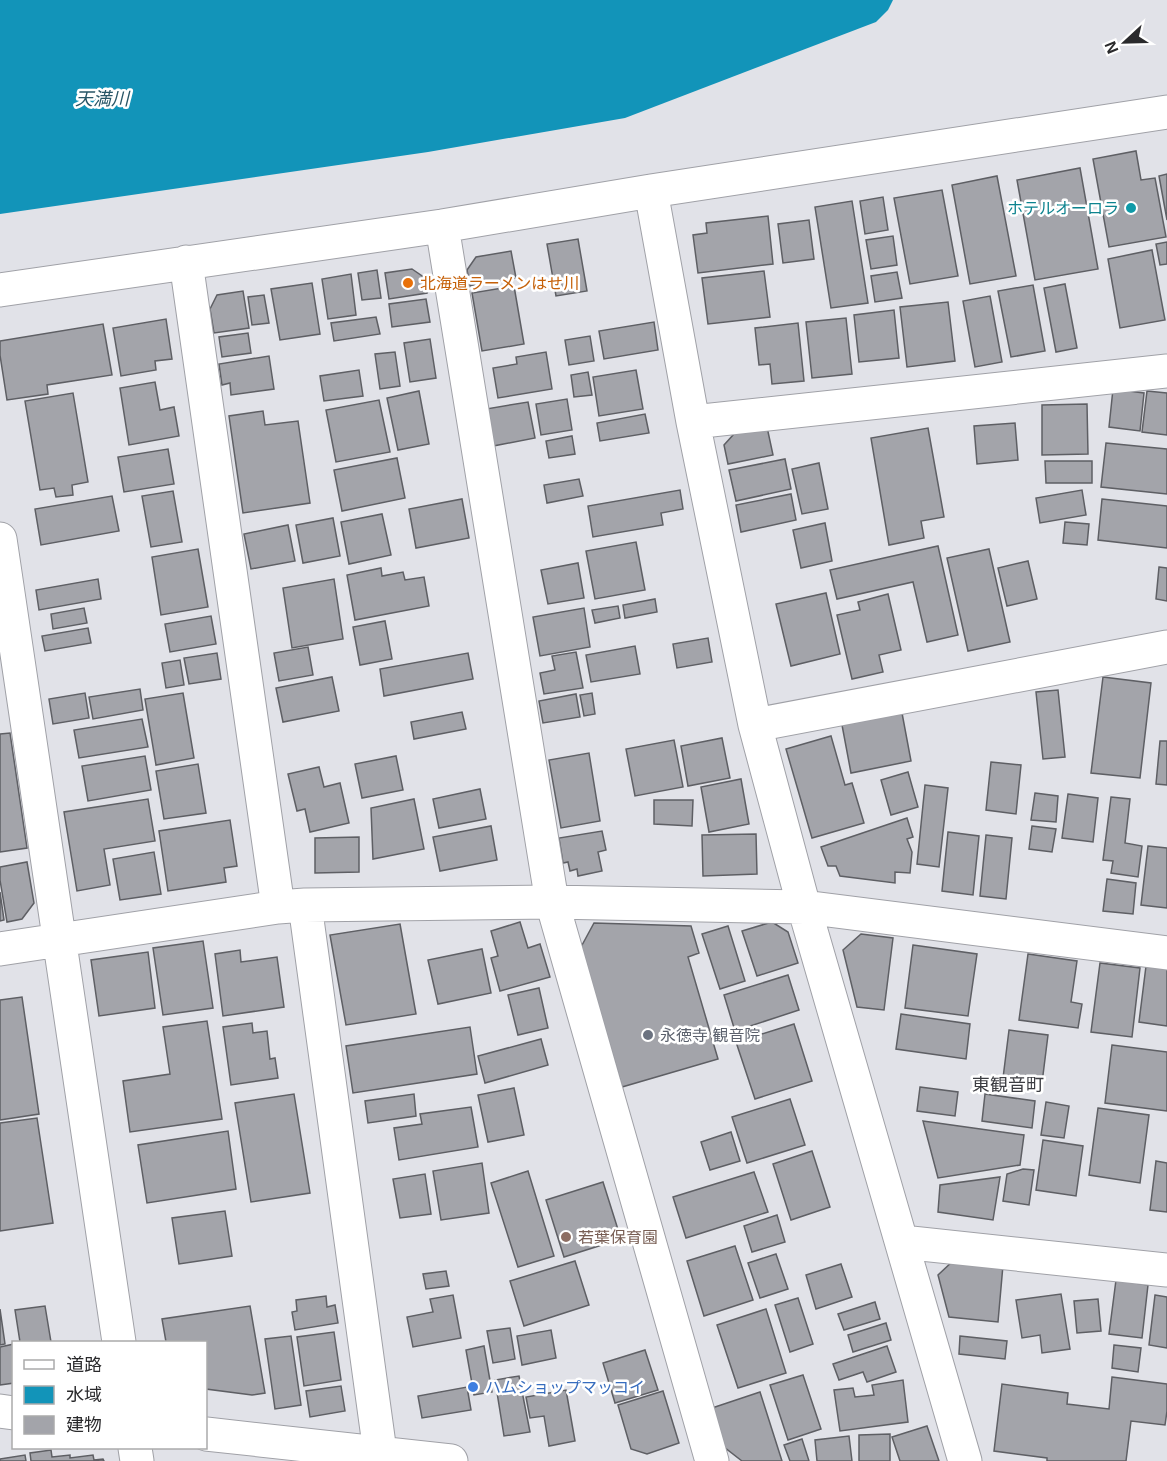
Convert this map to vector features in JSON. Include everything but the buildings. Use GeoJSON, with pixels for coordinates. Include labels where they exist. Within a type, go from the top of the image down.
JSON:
{"type":"FeatureCollection","features":[{"type":"Feature","properties":{"kind":"street"},"geometry":{"type":"LineString","coordinates":[[0,290],[442,226],[651,191],[1167,112]]}},
{"type":"Feature","properties":{"kind":"street"},"geometry":{"type":"LineString","coordinates":[[651,191],[693,422],[755,725],[804,907],[965,1461]]}},
{"type":"Feature","properties":{"kind":"street"},"geometry":{"type":"LineString","coordinates":[[442,226],[552,902],[712,1461]]}},
{"type":"Feature","properties":{"kind":"street"},"geometry":{"type":"LineString","coordinates":[[186,262],[380,1452]]}},
{"type":"Feature","properties":{"kind":"street"},"geometry":{"type":"LineString","coordinates":[[693,422],[1167,370]]}},
{"type":"Feature","properties":{"kind":"street"},"geometry":{"type":"LineString","coordinates":[[0,539],[119,1341]]}},
{"type":"Feature","properties":{"kind":"street"},"geometry":{"type":"LineString","coordinates":[[755,725],[1167,647]]}},
{"type":"Feature","properties":{"kind":"street"},"geometry":{"type":"LineString","coordinates":[[0,949],[291,906],[552,902],[804,907],[1167,952]]}},
{"type":"Feature","properties":{"kind":"street"},"geometry":{"type":"LineString","coordinates":[[902,1242],[1167,1270]]}},
{"type":"Feature","properties":{"kind":"street"},"geometry":{"type":"LineString","coordinates":[[207,1434],[451,1461]]}},
{"type":"Feature","properties":{"kind":"water","name":"天満川"},"geometry":{"type":"Polygon","coordinates":[[[0,0],[893,0],[888,10],[876,22],[625,118],[428,152],[0,214],[0,0]]]}},
{"type":"Feature","properties":{"kind":"place","name":"ホテルオーロラ"},"geometry":{"type":"Point","coordinates":[1131,208]}},
{"type":"Feature","properties":{"kind":"place","name":"北海道ラーメンはせ川"},"geometry":{"type":"Point","coordinates":[408,283]}},
{"type":"Feature","properties":{"kind":"place","name":"永徳寺 観音院"},"geometry":{"type":"Point","coordinates":[648,1035]}},
{"type":"Feature","properties":{"kind":"place","name":"若葉保育園"},"geometry":{"type":"Point","coordinates":[566,1237]}},
{"type":"Feature","properties":{"kind":"place","name":"ハムショップマッコイ"},"geometry":{"type":"Point","coordinates":[473,1387]}},
{"type":"Feature","properties":{"kind":"district","name":"東観音町"},"geometry":{"type":"Point","coordinates":[1008,1085]}}]}
